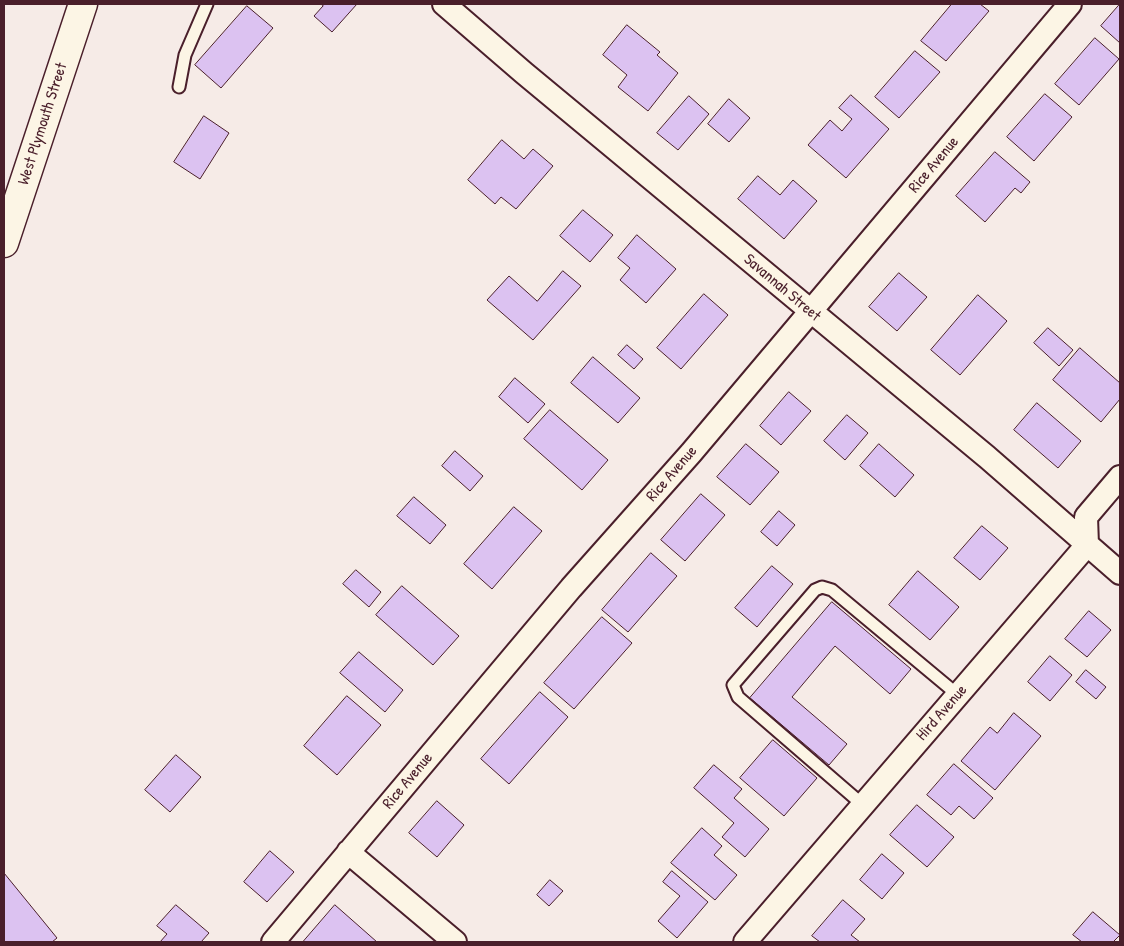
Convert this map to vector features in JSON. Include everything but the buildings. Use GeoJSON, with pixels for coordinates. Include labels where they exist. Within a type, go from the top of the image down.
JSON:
{"type":"FeatureCollection","features":[{"type":"Feature","properties":{"kind":"street","name":"West Plymouth Street"},"geometry":{"type":"LineString","coordinates":[[4,243],[83,4]]}},
{"type":"Feature","properties":{"kind":"street","name":"Savannah Street"},"geometry":{"type":"LineString","coordinates":[[444,4],[810,312],[986,457],[1120,573]]}},
{"type":"Feature","properties":{"kind":"street","name":"Rice Avenue"},"geometry":{"type":"LineString","coordinates":[[272,942],[810,312],[1070,4]]}},
{"type":"Feature","properties":{"kind":"street"},"geometry":{"type":"LineString","coordinates":[[1087,545],[1086,517],[1120,477]]}},
{"type":"Feature","properties":{"kind":"street","name":"Hird Avenue"},"geometry":{"type":"LineString","coordinates":[[745,942],[1087,545]]}},
{"type":"Feature","properties":{"kind":"street"},"geometry":{"type":"LineString","coordinates":[[348,852],[455,942]]}},
{"type":"Feature","properties":{"kind":"lane"},"geometry":{"type":"LineString","coordinates":[[179,88],[185,55],[206,4]]}},
{"type":"Feature","properties":{"kind":"lane"},"geometry":{"type":"LineString","coordinates":[[863,806],[738,697],[733,685],[816,590],[822,587],[832,590],[958,695]]}}]}
